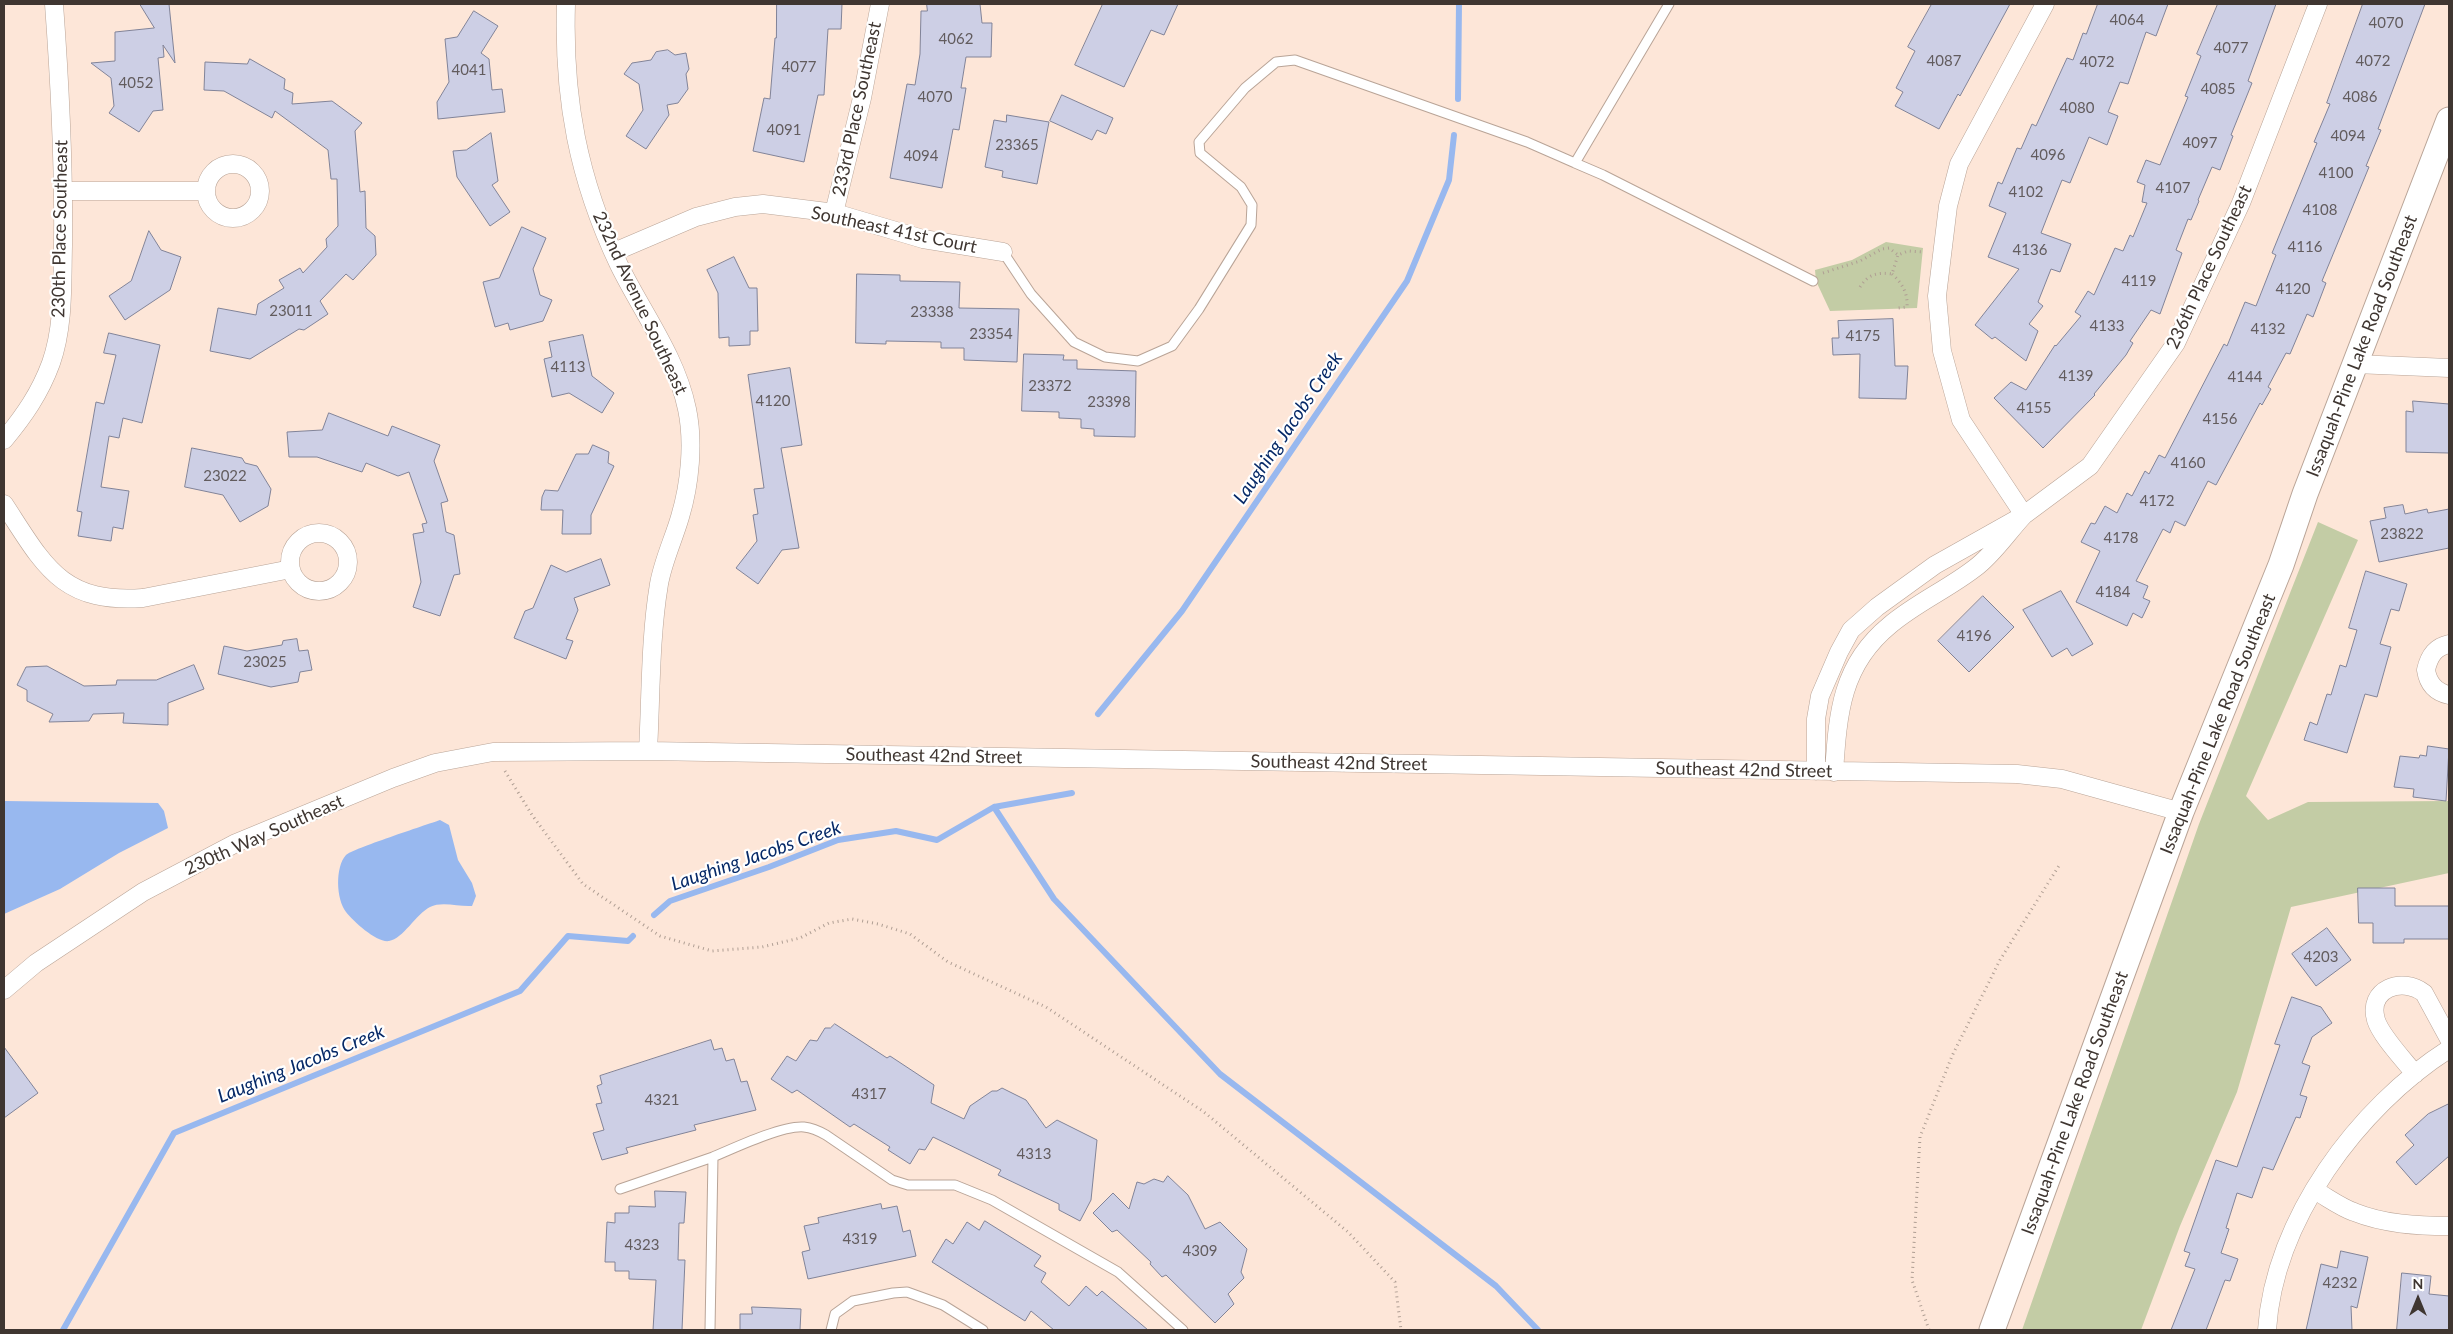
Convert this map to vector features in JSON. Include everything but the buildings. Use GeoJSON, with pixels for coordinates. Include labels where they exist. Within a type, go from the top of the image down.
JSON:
{"type":"FeatureCollection","features":[{"type":"Feature","properties":{"kind":"main road","name":"Issaquah-Pine Lake Road Southeast"},"geometry":{"type":"LineString","coordinates":[[1992,1330],[2181,812],[2281,566],[2306,494],[2449,120]]}},
{"type":"Feature","properties":{"kind":"street","name":"230th Place Southeast"},"geometry":{"type":"LineString","coordinates":[[4,440],[37,397],[52,361],[59,332],[62,303],[63,191],[54,4]]}},
{"type":"Feature","properties":{"kind":"street","name":"232nd Avenue Southeast"},"geometry":{"type":"LineString","coordinates":[[566,4],[566,74],[574,134],[590,195],[614,252],[680,382],[687,409],[691,437],[689,470],[681,514],[659,582],[655,618],[648,751]]}},
{"type":"Feature","properties":{"kind":"street","name":"233rd Place Southeast"},"geometry":{"type":"LineString","coordinates":[[834,214],[862,98],[880,4]]}},
{"type":"Feature","properties":{"kind":"street"},"geometry":{"type":"LineString","coordinates":[[2024,515],[1961,420],[1942,351],[1937,296],[1948,206],[1959,164],[2044,4]]}},
{"type":"Feature","properties":{"kind":"street","name":"236th Place Southeast"},"geometry":{"type":"LineString","coordinates":[[1816,771],[1816,719],[1820,696],[1838,652],[1851,630],[1877,607],[1935,566],[2024,515],[2090,466],[2176,343],[2241,203],[2318,4]]}},
{"type":"Feature","properties":{"kind":"street"},"geometry":{"type":"LineString","coordinates":[[63,191],[205,191]]}},
{"type":"Feature","properties":{"kind":"street","name":"Southeast 41st Court"},"geometry":{"type":"LineString","coordinates":[[614,252],[696,218],[735,207],[763,204],[834,214],[923,240],[1003,252]]}},
{"type":"Feature","properties":{"kind":"street"},"geometry":{"type":"LineString","coordinates":[[2356,364],[2449,368]]}},
{"type":"Feature","properties":{"kind":"street"},"geometry":{"type":"LineString","coordinates":[[4,504],[38,556],[55,575],[75,588],[98,598],[121,600],[143,598],[291,570]]}},
{"type":"Feature","properties":{"kind":"street","name":"236th Place Southeast"},"geometry":{"type":"LineString","coordinates":[[1834,772],[1838,715],[1855,665],[1870,644],[1890,624],[1977,567],[2024,515]]}},
{"type":"Feature","properties":{"kind":"street"},"geometry":{"type":"LineString","coordinates":[[2449,644],[2438,647],[2432,653],[2426,670],[2432,686],[2439,692],[2449,695]]}},
{"type":"Feature","properties":{"kind":"street","name":"Southeast 42nd Street"},"geometry":{"type":"LineString","coordinates":[[493,752],[648,751],[2026,775],[2062,779],[2181,812]]}},
{"type":"Feature","properties":{"kind":"street","name":"230th Way Southeast"},"geometry":{"type":"LineString","coordinates":[[4,990],[36,963],[143,892],[236,843],[393,778],[435,764],[493,752]]}},
{"type":"Feature","properties":{"kind":"street"},"geometry":{"type":"LineString","coordinates":[[2415,1074],[2379,1026],[2376,1019],[2376,1002],[2386,989],[2402,984],[2417,988],[2424,993],[2449,1039]]}},
{"type":"Feature","properties":{"kind":"street"},"geometry":{"type":"LineString","coordinates":[[2267,1330],[2276,1274],[2291,1236],[2314,1190],[2350,1139],[2378,1108],[2415,1074],[2443,1054]]}},
{"type":"Feature","properties":{"kind":"street"},"geometry":{"type":"LineString","coordinates":[[2314,1190],[2354,1212],[2390,1222],[2418,1226],[2449,1226]]}},
{"type":"Feature","properties":{"kind":"lane"},"geometry":{"type":"LineString","coordinates":[[1575,163],[1669,4]]}},
{"type":"Feature","properties":{"kind":"lane"},"geometry":{"type":"LineString","coordinates":[[1003,252],[1031,294],[1074,342],[1105,357],[1138,361],[1172,346],[1199,309],[1251,225],[1252,205],[1240,187],[1200,153],[1199,142],[1245,88],[1276,62],[1295,60],[1527,142],[1603,174],[1811,280]]}},
{"type":"Feature","properties":{"kind":"lane"},"geometry":{"type":"LineString","coordinates":[[620,1189],[788,1129],[802,1127],[815,1129],[892,1180],[908,1185],[955,1185],[992,1200],[1118,1272],[1183,1330]]}},
{"type":"Feature","properties":{"kind":"lane"},"geometry":{"type":"LineString","coordinates":[[710,1330],[713,1157]]}},
{"type":"Feature","properties":{"kind":"lane"},"geometry":{"type":"LineString","coordinates":[[831,1330],[835,1314],[853,1301],[907,1292],[943,1305],[983,1330]]}},
{"type":"Feature","properties":{"kind":"path"},"geometry":{"type":"LineString","coordinates":[[1811,280],[1860,261],[1882,249],[1889,248],[1898,255]]}},
{"type":"Feature","properties":{"kind":"path"},"geometry":{"type":"LineString","coordinates":[[1898,255],[1908,251],[1924,252]]}},
{"type":"Feature","properties":{"kind":"path"},"geometry":{"type":"LineString","coordinates":[[1892,274],[1898,255]]}},
{"type":"Feature","properties":{"kind":"path"},"geometry":{"type":"LineString","coordinates":[[1860,287],[1864,280],[1873,274],[1892,274],[1900,281],[1907,295],[1907,307],[1898,308]]}},
{"type":"Feature","properties":{"kind":"path"},"geometry":{"type":"LineString","coordinates":[[493,752],[532,815],[583,884],[660,936],[712,951],[762,947],[800,938],[829,922],[852,919],[878,924],[910,934],[948,962],[1046,1007],[1204,1112],[1348,1232],[1395,1282],[1401,1330]]}},
{"type":"Feature","properties":{"kind":"path"},"geometry":{"type":"LineString","coordinates":[[1929,1330],[1912,1280],[1920,1137],[1952,1056],[2000,960],[2060,864]]}},
{"type":"Feature","properties":{"kind":"green space"},"geometry":{"type":"Polygon","coordinates":[[[1886,242],[1923,248],[1917,308],[1830,311],[1816,281],[1815,270],[1852,260],[1886,242]]]}},
{"type":"Feature","properties":{"kind":"green space"},"geometry":{"type":"Polygon","coordinates":[[[2318,522],[2358,540],[2246,796],[2268,820],[2308,802],[2449,801],[2449,873],[2291,907],[2237,1092],[2180,1226],[2141,1330],[2022,1330],[2199,824],[2318,522]]]}},
{"type":"Feature","properties":{"kind":"water"},"geometry":{"type":"Polygon","coordinates":[[[4,801],[158,803],[164,811],[168,828],[119,853],[60,889],[4,914],[4,801]]]}},
{"type":"Feature","properties":{"kind":"water"},"geometry":{"type":"Polygon","coordinates":[[[440,820],[449,825],[458,860],[472,883],[476,896],[472,906],[435,905],[425,910],[394,939],[384,941],[378,939],[354,921],[343,906],[338,883],[342,860],[351,852],[440,820]]]}},
{"type":"Feature","properties":{"kind":"waterway","name":"Laughing Jacobs Creek"},"geometry":{"type":"LineString","coordinates":[[1458,99],[1459,4]]}},
{"type":"Feature","properties":{"kind":"waterway","name":"Laughing Jacobs Creek"},"geometry":{"type":"LineString","coordinates":[[1098,714],[1182,611],[1407,281],[1449,180],[1454,135]]}},
{"type":"Feature","properties":{"kind":"waterway","name":"Laughing Jacobs Creek"},"geometry":{"type":"LineString","coordinates":[[654,915],[670,901],[769,867],[838,840],[896,831],[937,840],[994,807],[1072,793]]}},
{"type":"Feature","properties":{"kind":"waterway"},"geometry":{"type":"LineString","coordinates":[[994,807],[1054,899],[1220,1074],[1496,1286],[1538,1330]]}},
{"type":"Feature","properties":{"kind":"waterway","name":"Laughing Jacobs Creek"},"geometry":{"type":"LineString","coordinates":[[63,1330],[174,1133],[520,991],[568,936],[628,941],[633,936]]}}]}
